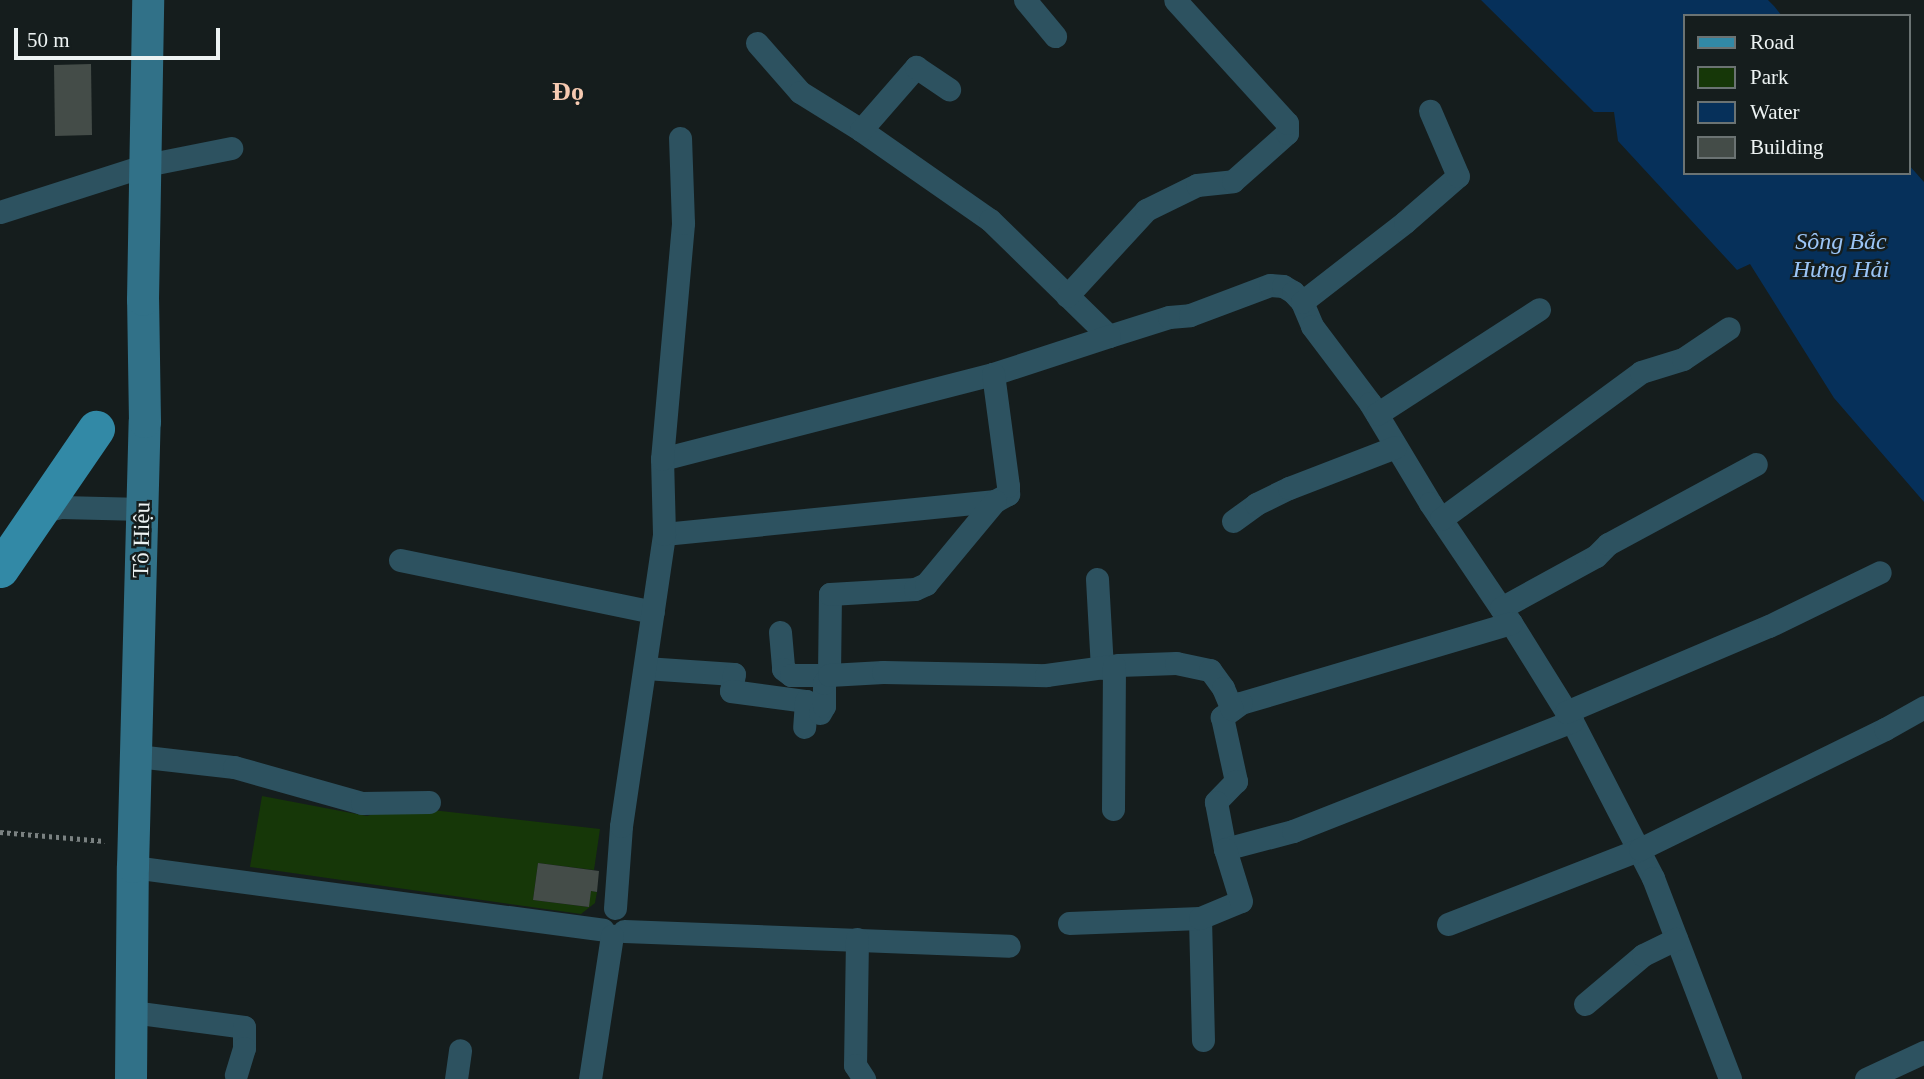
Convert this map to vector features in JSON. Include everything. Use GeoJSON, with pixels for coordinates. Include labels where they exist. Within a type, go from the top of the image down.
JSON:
{"type":"FeatureCollection","features":[{"type":"Feature","properties":{"kind":"main road","name":"Tô Hiệu"},"geometry":{"type":"LineString","coordinates":[[131,1079],[133,855],[138,756],[143,509],[148,0]]}},
{"type":"Feature","properties":{"kind":"main road"},"geometry":{"type":"LineString","coordinates":[[0,569],[96,429]]}},
{"type":"Feature","properties":{"kind":"street"},"geometry":{"type":"LineString","coordinates":[[1025,0],[1055,36]]}},
{"type":"Feature","properties":{"kind":"street"},"geometry":{"type":"LineString","coordinates":[[1067,296],[1146,210],[1196,185],[1233,181],[1287,133],[1287,123],[1175,0]]}},
{"type":"Feature","properties":{"kind":"street"},"geometry":{"type":"LineString","coordinates":[[757,43],[800,92],[861,130],[990,220],[1109,336]]}},
{"type":"Feature","properties":{"kind":"street"},"geometry":{"type":"LineString","coordinates":[[861,130],[916,67],[948,89]]}},
{"type":"Feature","properties":{"kind":"street"},"geometry":{"type":"LineString","coordinates":[[1302,302],[1405,222],[1458,176],[1430,111]]}},
{"type":"Feature","properties":{"kind":"street"},"geometry":{"type":"LineString","coordinates":[[613,932],[628,923],[626,914],[615,908],[621,826],[664,534],[665,490],[662,459],[683,223],[680,138]]}},
{"type":"Feature","properties":{"kind":"street"},"geometry":{"type":"LineString","coordinates":[[0,212],[146,165],[231,148]]}},
{"type":"Feature","properties":{"kind":"street"},"geometry":{"type":"LineString","coordinates":[[662,459],[993,374],[1169,317],[1190,315],[1270,285],[1293,292],[1302,302],[1312,326],[1377,415],[1569,716],[1640,849],[1730,1079]]}},
{"type":"Feature","properties":{"kind":"street"},"geometry":{"type":"LineString","coordinates":[[1377,415],[1539,309]]}},
{"type":"Feature","properties":{"kind":"street"},"geometry":{"type":"LineString","coordinates":[[1441,519],[1641,372],[1683,359],[1729,328]]}},
{"type":"Feature","properties":{"kind":"street"},"geometry":{"type":"LineString","coordinates":[[645,668],[734,674],[731,691],[806,701],[812,720],[824,706],[824,682],[829,675],[830,594],[915,589],[926,584],[995,501],[1008,494],[993,374]]}},
{"type":"Feature","properties":{"kind":"street"},"geometry":{"type":"LineString","coordinates":[[1233,521],[1256,504],[1289,488],[1395,447]]}},
{"type":"Feature","properties":{"kind":"street"},"geometry":{"type":"LineString","coordinates":[[665,490],[674,472],[692,452]]}},
{"type":"Feature","properties":{"kind":"street"},"geometry":{"type":"LineString","coordinates":[[1069,923],[1200,918],[1241,901],[1225,849],[1216,802],[1236,780],[1222,717],[1232,709],[1241,703],[1506,616],[1596,556],[1608,544],[1756,464]]}},
{"type":"Feature","properties":{"kind":"street"},"geometry":{"type":"LineString","coordinates":[[664,534],[995,501]]}},
{"type":"Feature","properties":{"kind":"street"},"geometry":{"type":"LineString","coordinates":[[39,512],[61,507],[143,509]]}},
{"type":"Feature","properties":{"kind":"street"},"geometry":{"type":"LineString","coordinates":[[400,560],[653,612]]}},
{"type":"Feature","properties":{"kind":"street"},"geometry":{"type":"LineString","coordinates":[[1225,849],[1293,831],[1569,716],[1769,626],[1880,572]]}},
{"type":"Feature","properties":{"kind":"street"},"geometry":{"type":"LineString","coordinates":[[1097,579],[1108,667],[1114,809]]}},
{"type":"Feature","properties":{"kind":"street"},"geometry":{"type":"LineString","coordinates":[[780,632],[783,669],[791,675],[1046,675],[1108,667],[1176,663],[1210,670],[1223,688],[1232,709]]}},
{"type":"Feature","properties":{"kind":"street"},"geometry":{"type":"LineString","coordinates":[[1448,924],[1640,849],[1875,735],[1924,707]]}},
{"type":"Feature","properties":{"kind":"street"},"geometry":{"type":"LineString","coordinates":[[138,756],[234,767],[362,803],[429,802]]}},
{"type":"Feature","properties":{"kind":"street"},"geometry":{"type":"LineString","coordinates":[[133,855],[613,932],[1009,946]]}},
{"type":"Feature","properties":{"kind":"street"},"geometry":{"type":"LineString","coordinates":[[1200,918],[1203,1040]]}},
{"type":"Feature","properties":{"kind":"street"},"geometry":{"type":"LineString","coordinates":[[590,1079],[613,932]]}},
{"type":"Feature","properties":{"kind":"street"},"geometry":{"type":"LineString","coordinates":[[857,939],[855,1065],[864,1079]]}},
{"type":"Feature","properties":{"kind":"street"},"geometry":{"type":"LineString","coordinates":[[1585,1004],[1643,955],[1676,939]]}},
{"type":"Feature","properties":{"kind":"street"},"geometry":{"type":"LineString","coordinates":[[132,1012],[244,1027],[244,1048],[236,1075]]}},
{"type":"Feature","properties":{"kind":"street"},"geometry":{"type":"LineString","coordinates":[[456,1079],[460,1050]]}},
{"type":"Feature","properties":{"kind":"street"},"geometry":{"type":"LineString","coordinates":[[1866,1079],[1924,1052]]}},
{"type":"Feature","properties":{"kind":"path"},"geometry":{"type":"LineString","coordinates":[[0,832],[133,855]]}},
{"type":"Feature","properties":{"kind":"green space"},"geometry":{"type":"Polygon","coordinates":[[[262,796],[367,816],[392,808],[423,809],[600,829],[594,870],[538,863],[533,900],[588,907],[591,891],[597,892],[595,903],[581,914],[250,867],[262,796]]]}},
{"type":"Feature","properties":{"kind":"water","name":"Sông Bắc Hưng Hải"},"geometry":{"type":"Polygon","coordinates":[[[1481,0],[1768,0],[1780,14],[1682,14],[1682,175],[1910,175],[1910,166],[1924,182],[1924,502],[1834,398],[1750,264],[1737,270],[1618,141],[1614,112],[1594,112],[1481,0]]]}},
{"type":"Feature","properties":{"kind":"building"},"geometry":{"type":"Polygon","coordinates":[[[91,64],[92,135],[55,136],[54,65],[91,64]]]}},
{"type":"Feature","properties":{"kind":"building"},"geometry":{"type":"Polygon","coordinates":[[[538,863],[599,871],[597,892],[591,891],[589,907],[533,900],[538,863]]]}},
{"type":"Feature","properties":{"kind":"district","name":"Đọ"},"geometry":{"type":"Point","coordinates":[568,92]}}]}
